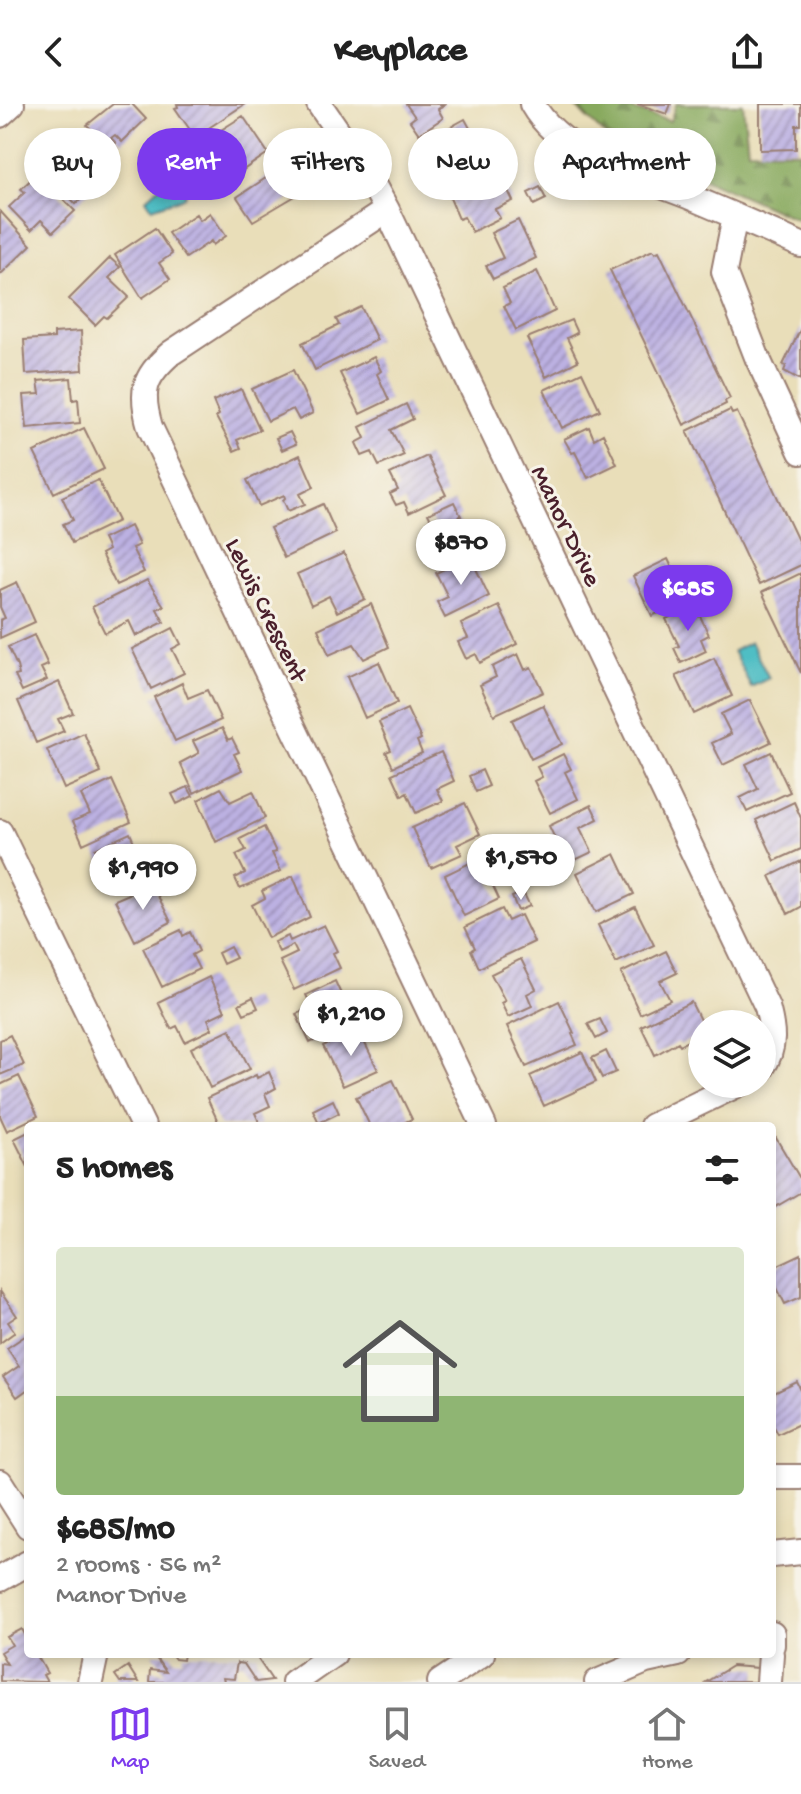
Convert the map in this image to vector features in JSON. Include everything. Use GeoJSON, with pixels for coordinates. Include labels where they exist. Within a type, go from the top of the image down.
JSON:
{"type":"FeatureCollection","features":[{"type":"Feature","properties":{"kind":"street"},"geometry":{"type":"LineString","coordinates":[[0,115],[12,104]]}},
{"type":"Feature","properties":{"kind":"street","name":"Manor Drive"},"geometry":{"type":"LineString","coordinates":[[319,104],[368,175],[387,210],[768,1010]]}},
{"type":"Feature","properties":{"kind":"street"},"geometry":{"type":"LineString","coordinates":[[532,104],[559,135],[595,158],[801,245]]}},
{"type":"Feature","properties":{"kind":"street","name":"Lewis Crescent"},"geometry":{"type":"LineString","coordinates":[[387,210],[171,353],[156,366],[144,385],[144,408],[150,427],[482,1122]]}},
{"type":"Feature","properties":{"kind":"street"},"geometry":{"type":"LineString","coordinates":[[735,216],[724,272],[757,357],[801,452]]}},
{"type":"Feature","properties":{"kind":"street"},"geometry":{"type":"LineString","coordinates":[[0,832],[141,1122]]}},
{"type":"Feature","properties":{"kind":"street"},"geometry":{"type":"LineString","coordinates":[[660,1122],[710,1098]]}},
{"type":"Feature","properties":{"kind":"street"},"geometry":{"type":"LineString","coordinates":[[776,1477],[801,1477]]}},
{"type":"Feature","properties":{"kind":"street"},"geometry":{"type":"LineString","coordinates":[[0,1482],[24,1520]]}},
{"type":"Feature","properties":{"kind":"street"},"geometry":{"type":"LineString","coordinates":[[776,1555],[801,1552]]}},
{"type":"Feature","properties":{"kind":"street"},"geometry":{"type":"LineString","coordinates":[[0,1579],[24,1565]]}},
{"type":"Feature","properties":{"kind":"street"},"geometry":{"type":"LineString","coordinates":[[90,1682],[95,1658]]}},
{"type":"Feature","properties":{"kind":"street"},"geometry":{"type":"LineString","coordinates":[[294,1682],[328,1658]]}},
{"type":"Feature","properties":{"kind":"street"},"geometry":{"type":"LineString","coordinates":[[440,1682],[476,1658]]}},
{"type":"Feature","properties":{"kind":"street"},"geometry":{"type":"LineString","coordinates":[[597,1682],[660,1658]]}},
{"type":"Feature","properties":{"kind":"street"},"geometry":{"type":"LineString","coordinates":[[769,1682],[771,1658]]}},
{"type":"Feature","properties":{"kind":"green space"},"geometry":{"type":"Polygon","coordinates":[[[572,104],[613,104],[670,121],[676,104],[743,104],[748,150],[801,151],[801,221],[716,184],[716,128],[598,128],[572,104]]]}},
{"type":"Feature","properties":{"kind":"water"},"geometry":{"type":"Polygon","coordinates":[[[147,200],[175,200],[152,208],[147,200]]]}},
{"type":"Feature","properties":{"kind":"water"},"geometry":{"type":"Polygon","coordinates":[[[750,642],[769,678],[751,687],[733,651],[750,642]]]}},
{"type":"Feature","properties":{"kind":"building"},"geometry":{"type":"Polygon","coordinates":[[[113,104],[132,104],[146,119],[122,142],[121,128],[90,128],[87,125],[113,104]]]}},
{"type":"Feature","properties":{"kind":"building"},"geometry":{"type":"Polygon","coordinates":[[[177,104],[245,104],[209,128],[189,128],[175,108],[177,104]]]}},
{"type":"Feature","properties":{"kind":"building"},"geometry":{"type":"Polygon","coordinates":[[[406,104],[445,104],[438,109],[443,118],[428,128],[415,128],[410,121],[415,117],[406,104]]]}},
{"type":"Feature","properties":{"kind":"building"},"geometry":{"type":"Polygon","coordinates":[[[637,104],[671,104],[667,114],[637,104]]]}},
{"type":"Feature","properties":{"kind":"building"},"geometry":{"type":"Polygon","coordinates":[[[760,104],[801,104],[801,125],[796,125],[796,149],[760,150],[760,104]]]}},
{"type":"Feature","properties":{"kind":"building"},"geometry":{"type":"Polygon","coordinates":[[[243,116],[263,146],[263,156],[247,167],[247,128],[224,128],[243,116]]]}},
{"type":"Feature","properties":{"kind":"building"},"geometry":{"type":"Polygon","coordinates":[[[465,119],[470,128],[449,128],[465,119]]]}},
{"type":"Feature","properties":{"kind":"building"},"geometry":{"type":"Polygon","coordinates":[[[263,180],[263,200],[288,200],[253,221],[239,200],[247,200],[247,190],[263,180]]]}},
{"type":"Feature","properties":{"kind":"building"},"geometry":{"type":"Polygon","coordinates":[[[534,190],[534,200],[544,200],[534,205],[528,193],[534,190]]]}},
{"type":"Feature","properties":{"kind":"building"},"geometry":{"type":"Polygon","coordinates":[[[24,193],[24,200],[64,200],[75,211],[53,232],[41,220],[31,230],[9,207],[24,193]]]}},
{"type":"Feature","properties":{"kind":"building"},"geometry":{"type":"Polygon","coordinates":[[[451,200],[513,201],[495,209],[500,218],[472,232],[464,217],[459,219],[451,200]]]}},
{"type":"Feature","properties":{"kind":"building"},"geometry":{"type":"Polygon","coordinates":[[[0,211],[31,245],[0,275],[0,211]]]}},
{"type":"Feature","properties":{"kind":"building"},"geometry":{"type":"Polygon","coordinates":[[[210,213],[226,236],[213,245],[211,241],[186,258],[168,233],[196,214],[200,220],[210,213]]]}},
{"type":"Feature","properties":{"kind":"building"},"geometry":{"type":"Polygon","coordinates":[[[518,220],[536,258],[493,279],[486,266],[503,258],[491,233],[518,220]]]}},
{"type":"Feature","properties":{"kind":"building"},"geometry":{"type":"Polygon","coordinates":[[[155,228],[172,254],[159,263],[170,279],[142,298],[115,255],[155,228]]]}},
{"type":"Feature","properties":{"kind":"building"},"geometry":{"type":"Polygon","coordinates":[[[653,250],[655,253],[659,251],[730,398],[725,401],[726,404],[684,425],[610,270],[653,250]]]}},
{"type":"Feature","properties":{"kind":"building"},"geometry":{"type":"Polygon","coordinates":[[[110,258],[120,267],[109,278],[129,297],[95,325],[69,299],[110,258]]]}},
{"type":"Feature","properties":{"kind":"building"},"geometry":{"type":"Polygon","coordinates":[[[537,271],[555,311],[516,330],[504,306],[510,303],[503,288],[537,271]]]}},
{"type":"Feature","properties":{"kind":"building"},"geometry":{"type":"Polygon","coordinates":[[[361,307],[377,340],[315,370],[302,343],[339,325],[336,319],[361,307]]]}},
{"type":"Feature","properties":{"kind":"building"},"geometry":{"type":"Polygon","coordinates":[[[571,320],[577,333],[567,338],[578,361],[546,377],[527,338],[571,320]]]}},
{"type":"Feature","properties":{"kind":"building"},"geometry":{"type":"Polygon","coordinates":[[[801,328],[801,380],[784,371],[786,366],[783,365],[801,328]]]}},
{"type":"Feature","properties":{"kind":"building"},"geometry":{"type":"Polygon","coordinates":[[[81,331],[83,370],[26,374],[24,340],[54,338],[54,333],[81,331]]]}},
{"type":"Feature","properties":{"kind":"building"},"geometry":{"type":"Polygon","coordinates":[[[374,357],[381,371],[377,374],[389,400],[360,414],[340,373],[374,357]]]}},
{"type":"Feature","properties":{"kind":"building"},"geometry":{"type":"Polygon","coordinates":[[[293,370],[313,413],[299,420],[293,409],[268,421],[252,389],[293,370]]]}},
{"type":"Feature","properties":{"kind":"building"},"geometry":{"type":"Polygon","coordinates":[[[582,372],[600,410],[562,428],[544,390],[582,372]]]}},
{"type":"Feature","properties":{"kind":"building"},"geometry":{"type":"Polygon","coordinates":[[[71,378],[73,400],[78,399],[80,423],[27,428],[24,395],[40,394],[38,381],[71,378]]]}},
{"type":"Feature","properties":{"kind":"building"},"geometry":{"type":"Polygon","coordinates":[[[241,389],[260,430],[237,440],[241,448],[234,451],[216,417],[219,415],[213,401],[241,389]]]}},
{"type":"Feature","properties":{"kind":"building"},"geometry":{"type":"Polygon","coordinates":[[[406,404],[413,419],[391,430],[404,455],[379,466],[372,452],[362,456],[356,443],[365,438],[360,427],[406,404]]]}},
{"type":"Feature","properties":{"kind":"building"},"geometry":{"type":"Polygon","coordinates":[[[730,410],[732,414],[737,412],[801,547],[801,565],[759,585],[687,431],[730,410]]]}},
{"type":"Feature","properties":{"kind":"building"},"geometry":{"type":"Polygon","coordinates":[[[589,427],[594,439],[603,434],[617,464],[588,478],[575,452],[572,453],[564,439],[589,427]]]}},
{"type":"Feature","properties":{"kind":"building"},"geometry":{"type":"Polygon","coordinates":[[[84,428],[104,469],[54,493],[34,452],[84,428]]]}},
{"type":"Feature","properties":{"kind":"building"},"geometry":{"type":"Polygon","coordinates":[[[290,432],[296,444],[282,450],[276,438],[290,432]]]}},
{"type":"Feature","properties":{"kind":"building"},"geometry":{"type":"Polygon","coordinates":[[[300,455],[314,487],[300,494],[305,504],[288,511],[284,495],[259,506],[247,480],[300,455]]]}},
{"type":"Feature","properties":{"kind":"building"},"geometry":{"type":"Polygon","coordinates":[[[427,456],[446,495],[409,513],[404,502],[396,505],[390,494],[398,490],[390,474],[427,456]]]}},
{"type":"Feature","properties":{"kind":"building"},"geometry":{"type":"Polygon","coordinates":[[[98,480],[118,521],[72,543],[63,524],[73,520],[62,497],[98,480]]]}},
{"type":"Feature","properties":{"kind":"building"},"geometry":{"type":"Polygon","coordinates":[[[454,502],[461,516],[457,518],[470,545],[440,560],[425,530],[434,525],[428,514],[454,502]]]}},
{"type":"Feature","properties":{"kind":"building"},"geometry":{"type":"Polygon","coordinates":[[[323,504],[336,533],[284,558],[270,528],[323,504]]]}},
{"type":"Feature","properties":{"kind":"building"},"geometry":{"type":"Polygon","coordinates":[[[130,526],[139,545],[132,548],[144,572],[116,585],[101,554],[108,550],[103,539],[130,526]]]}},
{"type":"Feature","properties":{"kind":"building"},"geometry":{"type":"Polygon","coordinates":[[[344,553],[365,599],[337,612],[329,596],[311,605],[297,574],[344,553]]]}},
{"type":"Feature","properties":{"kind":"building"},"geometry":{"type":"Polygon","coordinates":[[[470,556],[489,596],[445,618],[437,602],[448,597],[436,573],[470,556]]]}},
{"type":"Feature","properties":{"kind":"building"},"geometry":{"type":"Polygon","coordinates":[[[668,559],[687,599],[652,616],[633,576],[668,559]]]}},
{"type":"Feature","properties":{"kind":"building"},"geometry":{"type":"Polygon","coordinates":[[[801,573],[801,673],[762,592],[801,573]]]}},
{"type":"Feature","properties":{"kind":"building"},"geometry":{"type":"Polygon","coordinates":[[[147,580],[164,606],[157,609],[164,622],[136,636],[129,621],[105,633],[92,607],[147,580]]]}},
{"type":"Feature","properties":{"kind":"building"},"geometry":{"type":"Polygon","coordinates":[[[17,582],[35,622],[0,638],[0,620],[5,618],[0,607],[0,590],[17,582]]]}},
{"type":"Feature","properties":{"kind":"building"},"geometry":{"type":"Polygon","coordinates":[[[371,604],[389,647],[364,659],[354,644],[329,655],[318,629],[371,604]]]}},
{"type":"Feature","properties":{"kind":"building"},"geometry":{"type":"Polygon","coordinates":[[[695,605],[709,635],[701,639],[706,651],[681,663],[674,648],[679,646],[666,619],[695,605]]]}},
{"type":"Feature","properties":{"kind":"building"},"geometry":{"type":"Polygon","coordinates":[[[499,606],[517,644],[480,663],[476,654],[466,659],[458,642],[468,638],[461,624],[499,606]]]}},
{"type":"Feature","properties":{"kind":"building"},"geometry":{"type":"Polygon","coordinates":[[[173,628],[181,644],[172,649],[184,673],[151,689],[132,649],[173,628]]]}},
{"type":"Feature","properties":{"kind":"building"},"geometry":{"type":"Polygon","coordinates":[[[34,635],[48,665],[41,668],[47,680],[22,691],[15,676],[19,675],[17,666],[8,647],[34,635]]]}},
{"type":"Feature","properties":{"kind":"building"},"geometry":{"type":"Polygon","coordinates":[[[518,654],[525,670],[531,667],[543,692],[494,715],[480,685],[496,677],[492,667],[518,654]]]}},
{"type":"Feature","properties":{"kind":"building"},"geometry":{"type":"Polygon","coordinates":[[[714,658],[732,696],[694,714],[676,676],[714,658]]]}},
{"type":"Feature","properties":{"kind":"building"},"geometry":{"type":"Polygon","coordinates":[[[379,662],[397,703],[365,718],[347,677],[379,662]]]}},
{"type":"Feature","properties":{"kind":"building"},"geometry":{"type":"Polygon","coordinates":[[[59,682],[73,713],[58,719],[64,731],[36,743],[18,701],[59,682]]]}},
{"type":"Feature","properties":{"kind":"building"},"geometry":{"type":"Polygon","coordinates":[[[182,683],[188,698],[207,690],[221,720],[175,741],[154,697],[182,683]]]}},
{"type":"Feature","properties":{"kind":"building"},"geometry":{"type":"Polygon","coordinates":[[[750,700],[771,742],[723,765],[712,743],[731,734],[721,714],[750,700]]]}},
{"type":"Feature","properties":{"kind":"building"},"geometry":{"type":"Polygon","coordinates":[[[543,705],[562,744],[531,759],[512,720],[543,705]]]}},
{"type":"Feature","properties":{"kind":"building"},"geometry":{"type":"Polygon","coordinates":[[[407,709],[421,739],[417,741],[422,753],[393,767],[386,752],[391,750],[379,722],[407,709]]]}},
{"type":"Feature","properties":{"kind":"building"},"geometry":{"type":"Polygon","coordinates":[[[222,728],[239,752],[234,754],[242,770],[194,793],[180,763],[199,753],[193,741],[222,728]]]}},
{"type":"Feature","properties":{"kind":"building"},"geometry":{"type":"Polygon","coordinates":[[[84,733],[101,773],[64,789],[47,750],[84,733]]]}},
{"type":"Feature","properties":{"kind":"building"},"geometry":{"type":"Polygon","coordinates":[[[441,752],[454,781],[437,789],[443,801],[416,813],[407,793],[402,796],[392,774],[441,752]]]}},
{"type":"Feature","properties":{"kind":"building"},"geometry":{"type":"Polygon","coordinates":[[[771,752],[790,792],[747,812],[740,798],[758,789],[746,764],[771,752]]]}},
{"type":"Feature","properties":{"kind":"building"},"geometry":{"type":"Polygon","coordinates":[[[563,754],[571,769],[565,772],[578,799],[550,813],[534,781],[542,777],[537,767],[563,754]]]}},
{"type":"Feature","properties":{"kind":"building"},"geometry":{"type":"Polygon","coordinates":[[[482,770],[489,786],[476,792],[469,776],[482,770]]]}},
{"type":"Feature","properties":{"kind":"building"},"geometry":{"type":"Polygon","coordinates":[[[112,780],[131,822],[83,844],[73,821],[90,814],[81,795],[112,780]]]}},
{"type":"Feature","properties":{"kind":"building"},"geometry":{"type":"Polygon","coordinates":[[[188,787],[193,796],[177,804],[172,794],[188,787]]]}},
{"type":"Feature","properties":{"kind":"building"},"geometry":{"type":"Polygon","coordinates":[[[221,788],[230,802],[253,791],[265,818],[216,842],[198,800],[221,788]]]}},
{"type":"Feature","properties":{"kind":"building"},"geometry":{"type":"Polygon","coordinates":[[[794,802],[801,818],[801,849],[775,861],[756,820],[794,802]]]}},
{"type":"Feature","properties":{"kind":"building"},"geometry":{"type":"Polygon","coordinates":[[[465,803],[480,834],[457,845],[462,854],[431,868],[412,828],[465,803]]]}},
{"type":"Feature","properties":{"kind":"building"},"geometry":{"type":"Polygon","coordinates":[[[591,805],[598,819],[580,828],[592,852],[567,864],[549,826],[591,805]]]}},
{"type":"Feature","properties":{"kind":"building"},"geometry":{"type":"Polygon","coordinates":[[[264,827],[281,871],[240,889],[235,878],[245,873],[236,855],[246,850],[240,839],[264,827]]]}},
{"type":"Feature","properties":{"kind":"building"},"geometry":{"type":"Polygon","coordinates":[[[130,833],[148,875],[114,890],[95,849],[130,833]]]}},
{"type":"Feature","properties":{"kind":"building"},"geometry":{"type":"Polygon","coordinates":[[[615,854],[634,894],[596,912],[577,873],[615,854]]]}},
{"type":"Feature","properties":{"kind":"building"},"geometry":{"type":"Polygon","coordinates":[[[480,858],[499,899],[464,916],[445,875],[480,858]]]}},
{"type":"Feature","properties":{"kind":"building"},"geometry":{"type":"Polygon","coordinates":[[[801,861],[801,907],[788,914],[770,876],[801,861]]]}},
{"type":"Feature","properties":{"kind":"building"},"geometry":{"type":"Polygon","coordinates":[[[293,876],[310,917],[268,938],[252,905],[265,898],[262,891],[293,876]]]}},
{"type":"Feature","properties":{"kind":"building"},"geometry":{"type":"Polygon","coordinates":[[[152,884],[171,922],[135,941],[115,900],[152,884]]]}},
{"type":"Feature","properties":{"kind":"building"},"geometry":{"type":"Polygon","coordinates":[[[523,892],[530,906],[518,911],[512,897],[523,892]]]}},
{"type":"Feature","properties":{"kind":"building"},"geometry":{"type":"Polygon","coordinates":[[[635,907],[654,945],[616,963],[598,925],[635,907]]]}},
{"type":"Feature","properties":{"kind":"building"},"geometry":{"type":"Polygon","coordinates":[[[502,909],[508,921],[521,915],[534,942],[479,968],[471,950],[475,948],[465,927],[502,909]]]}},
{"type":"Feature","properties":{"kind":"building"},"geometry":{"type":"Polygon","coordinates":[[[324,925],[337,951],[333,953],[340,968],[294,990],[280,961],[297,953],[293,945],[279,952],[274,942],[288,936],[290,941],[324,925]]]}},
{"type":"Feature","properties":{"kind":"building"},"geometry":{"type":"Polygon","coordinates":[[[181,930],[183,936],[190,932],[199,951],[192,955],[199,969],[162,987],[143,948],[181,930]]]}},
{"type":"Feature","properties":{"kind":"building"},"geometry":{"type":"Polygon","coordinates":[[[230,947],[236,958],[223,964],[218,953],[230,947]]]}},
{"type":"Feature","properties":{"kind":"building"},"geometry":{"type":"Polygon","coordinates":[[[666,951],[677,973],[660,981],[670,1000],[640,1014],[621,973],[666,951]]]}},
{"type":"Feature","properties":{"kind":"building"},"geometry":{"type":"Polygon","coordinates":[[[521,959],[536,989],[527,994],[532,1006],[508,1017],[501,1003],[505,1001],[491,974],[521,959]]]}},
{"type":"Feature","properties":{"kind":"building"},"geometry":{"type":"Polygon","coordinates":[[[209,977],[225,1011],[208,1019],[212,1029],[185,1042],[177,1026],[171,1029],[158,1002],[209,977]]]}},
{"type":"Feature","properties":{"kind":"building"},"geometry":{"type":"Polygon","coordinates":[[[335,981],[344,1001],[349,999],[358,1020],[310,1043],[296,1014],[312,1007],[306,995],[335,981]]]}},
{"type":"Feature","properties":{"kind":"building"},"geometry":{"type":"Polygon","coordinates":[[[253,997],[258,1008],[244,1014],[239,1004],[253,997]]]}},
{"type":"Feature","properties":{"kind":"building"},"geometry":{"type":"Polygon","coordinates":[[[559,1001],[577,1045],[526,1067],[507,1026],[559,1001]]]}},
{"type":"Feature","properties":{"kind":"building"},"geometry":{"type":"Polygon","coordinates":[[[691,1002],[695,1010],[688,1010],[688,1041],[680,1045],[678,1042],[655,1055],[641,1026],[691,1002]]]}},
{"type":"Feature","properties":{"kind":"building"},"geometry":{"type":"Polygon","coordinates":[[[600,1019],[607,1033],[596,1039],[588,1024],[600,1019]]]}},
{"type":"Feature","properties":{"kind":"building"},"geometry":{"type":"Polygon","coordinates":[[[230,1029],[250,1069],[210,1088],[191,1048],[230,1029]]]}},
{"type":"Feature","properties":{"kind":"building"},"geometry":{"type":"Polygon","coordinates":[[[358,1029],[378,1070],[343,1086],[323,1046],[358,1029]]]}},
{"type":"Feature","properties":{"kind":"building"},"geometry":{"type":"Polygon","coordinates":[[[10,1035],[24,1065],[0,1075],[0,1040],[10,1035]]]}},
{"type":"Feature","properties":{"kind":"building"},"geometry":{"type":"Polygon","coordinates":[[[606,1051],[616,1072],[602,1078],[592,1058],[606,1051]]]}},
{"type":"Feature","properties":{"kind":"building"},"geometry":{"type":"Polygon","coordinates":[[[582,1052],[596,1082],[544,1106],[530,1076],[582,1052]]]}},
{"type":"Feature","properties":{"kind":"building"},"geometry":{"type":"Polygon","coordinates":[[[269,1072],[276,1088],[265,1094],[270,1106],[255,1113],[259,1122],[218,1122],[207,1098],[256,1075],[257,1078],[269,1072]]]}},
{"type":"Feature","properties":{"kind":"building"},"geometry":{"type":"Polygon","coordinates":[[[19,1076],[38,1116],[7,1131],[0,1116],[0,1085],[19,1076]]]}},
{"type":"Feature","properties":{"kind":"building"},"geometry":{"type":"Polygon","coordinates":[[[393,1080],[412,1119],[406,1122],[368,1122],[356,1097],[393,1080]]]}},
{"type":"Feature","properties":{"kind":"building"},"geometry":{"type":"Polygon","coordinates":[[[333,1100],[339,1113],[319,1122],[313,1110],[333,1100]]]}},
{"type":"Feature","properties":{"kind":"building"},"geometry":{"type":"Polygon","coordinates":[[[24,1134],[24,1159],[14,1139],[24,1134]]]}},
{"type":"Feature","properties":{"kind":"building"},"geometry":{"type":"Polygon","coordinates":[[[776,1138],[801,1180],[801,1192],[776,1207],[776,1138]]]}},
{"type":"Feature","properties":{"kind":"building"},"geometry":{"type":"Polygon","coordinates":[[[801,1254],[801,1297],[785,1304],[776,1286],[776,1266],[801,1254]]]}},
{"type":"Feature","properties":{"kind":"building"},"geometry":{"type":"Polygon","coordinates":[[[0,1291],[17,1316],[8,1322],[15,1332],[0,1343],[0,1291]]]}},
{"type":"Feature","properties":{"kind":"building"},"geometry":{"type":"Polygon","coordinates":[[[24,1337],[24,1392],[17,1397],[3,1377],[19,1366],[7,1348],[24,1337]]]}},
{"type":"Feature","properties":{"kind":"building"},"geometry":{"type":"Polygon","coordinates":[[[797,1382],[801,1390],[801,1423],[778,1434],[776,1430],[776,1392],[797,1382]]]}},
{"type":"Feature","properties":{"kind":"building"},"geometry":{"type":"Polygon","coordinates":[[[22,1629],[24,1658],[38,1658],[47,1673],[43,1675],[47,1682],[0,1681],[0,1663],[7,1664],[0,1652],[12,1645],[7,1637],[22,1629]]]}},
{"type":"Feature","properties":{"kind":"building"},"geometry":{"type":"Polygon","coordinates":[[[156,1658],[257,1658],[272,1680],[256,1682],[244,1664],[237,1663],[234,1679],[223,1678],[224,1682],[149,1682],[150,1670],[166,1672],[156,1658]]]}},
{"type":"Feature","properties":{"kind":"building"},"geometry":{"type":"Polygon","coordinates":[[[128,1666],[138,1682],[120,1682],[115,1675],[128,1666]]]}},
{"type":"Feature","properties":{"kind":"building"},"geometry":{"type":"Polygon","coordinates":[[[732,1666],[758,1668],[757,1682],[706,1682],[732,1666]]]}}]}
